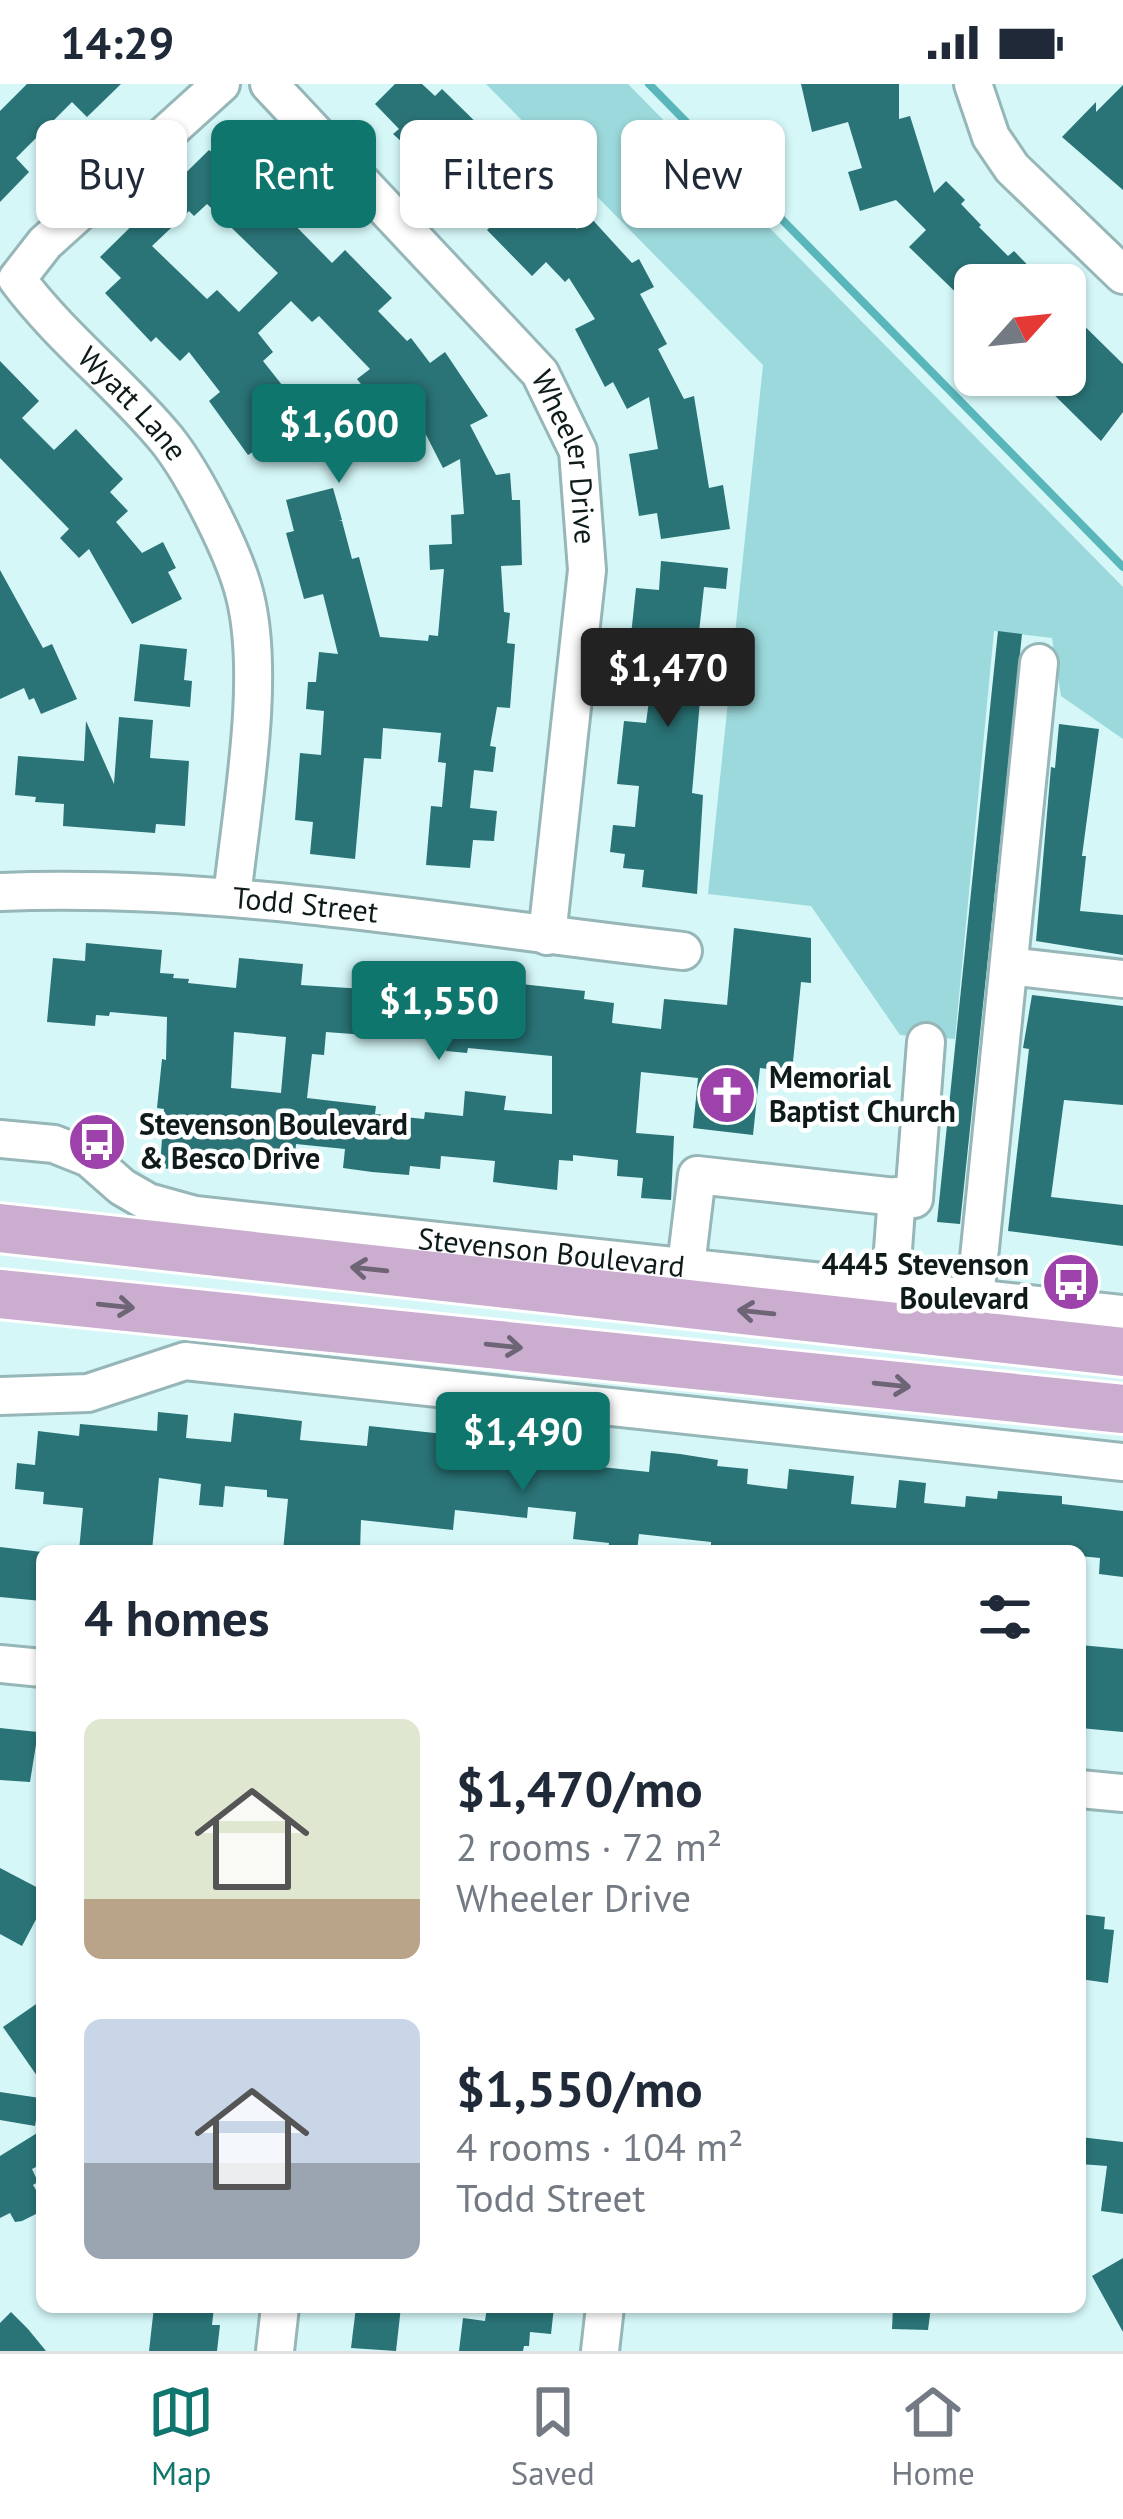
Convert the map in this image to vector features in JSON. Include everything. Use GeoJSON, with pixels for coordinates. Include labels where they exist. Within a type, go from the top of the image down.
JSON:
{"type":"FeatureCollection","features":[{"type":"Feature","properties":{"kind":"main road","name":"Stevenson Boulevard"},"geometry":{"type":"LineString","coordinates":[[0,1228],[1123,1352]]}},
{"type":"Feature","properties":{"kind":"main road"},"geometry":{"type":"LineString","coordinates":[[0,1294],[1123,1409]]}},
{"type":"Feature","properties":{"kind":"street","name":"Wyatt Lane"},"geometry":{"type":"LineString","coordinates":[[221,84],[45,242],[16,279],[44,315],[167,440],[203,496],[245,596],[253,686],[232,898]]}},
{"type":"Feature","properties":{"kind":"street","name":"Wheeler Drive"},"geometry":{"type":"LineString","coordinates":[[269,84],[540,373],[578,451],[587,570],[547,936]]}},
{"type":"Feature","properties":{"kind":"street"},"geometry":{"type":"LineString","coordinates":[[973,84],[991,137],[1012,168],[1123,275]]}},
{"type":"Feature","properties":{"kind":"street"},"geometry":{"type":"LineString","coordinates":[[975,1298],[1039,663]]}},
{"type":"Feature","properties":{"kind":"street","name":"Todd Street"},"geometry":{"type":"LineString","coordinates":[[0,892],[89,888],[232,898],[682,951]]}},
{"type":"Feature","properties":{"kind":"street"},"geometry":{"type":"LineString","coordinates":[[1009,966],[1123,979]]}},
{"type":"Feature","properties":{"kind":"street"},"geometry":{"type":"LineString","coordinates":[[686,1266],[697,1175],[914,1199],[926,1042]]}},
{"type":"Feature","properties":{"kind":"street","name":"Stevenson Boulevard"},"geometry":{"type":"LineString","coordinates":[[0,1139],[54,1144],[88,1158],[148,1202],[195,1215],[1123,1314]]}},
{"type":"Feature","properties":{"kind":"street"},"geometry":{"type":"LineString","coordinates":[[890,1289],[897,1196]]}},
{"type":"Feature","properties":{"kind":"street"},"geometry":{"type":"LineString","coordinates":[[0,1396],[88,1393],[185,1361],[1123,1462]]}},
{"type":"Feature","properties":{"kind":"street"},"geometry":{"type":"LineString","coordinates":[[0,1664],[36,1667]]}},
{"type":"Feature","properties":{"kind":"street"},"geometry":{"type":"LineString","coordinates":[[1086,1790],[1123,1793]]}},
{"type":"Feature","properties":{"kind":"street"},"geometry":{"type":"LineString","coordinates":[[274,2351],[279,2313]]}},
{"type":"Feature","properties":{"kind":"street"},"geometry":{"type":"LineString","coordinates":[[600,2351],[604,2313]]}},
{"type":"Feature","properties":{"kind":"shaded area"},"geometry":{"type":"Polygon","coordinates":[[[486,84],[628,84],[663,120],[621,120],[621,221],[597,197],[597,120],[521,120],[486,84]]]}},
{"type":"Feature","properties":{"kind":"shaded area"},"geometry":{"type":"Polygon","coordinates":[[[628,228],[770,228],[1123,587],[1123,739],[1061,696],[1052,638],[994,631],[955,1039],[900,1035],[811,906],[708,894],[763,365],[628,228]]]}},
{"type":"Feature","properties":{"kind":"building"},"geometry":{"type":"Polygon","coordinates":[[[27,84],[121,84],[87,117],[72,102],[54,120],[36,120],[36,138],[16,158],[29,172],[0,202],[0,111],[27,84]]]}},
{"type":"Feature","properties":{"kind":"building"},"geometry":{"type":"Polygon","coordinates":[[[395,84],[422,84],[435,96],[442,89],[474,120],[400,120],[400,140],[393,134],[399,129],[375,104],[395,84]]]}},
{"type":"Feature","properties":{"kind":"building"},"geometry":{"type":"Polygon","coordinates":[[[801,84],[899,84],[899,119],[910,116],[934,193],[946,181],[965,200],[961,204],[979,227],[1008,256],[1014,251],[1027,264],[954,264],[954,291],[909,247],[926,230],[896,200],[860,211],[848,172],[862,168],[848,122],[812,132],[801,84]]]}},
{"type":"Feature","properties":{"kind":"building"},"geometry":{"type":"Polygon","coordinates":[[[1123,85],[1123,190],[1062,137],[1096,102],[1096,112],[1123,85]]]}},
{"type":"Feature","properties":{"kind":"building"},"geometry":{"type":"Polygon","coordinates":[[[209,150],[211,208],[207,204],[194,216],[187,213],[187,172],[209,150]]]}},
{"type":"Feature","properties":{"kind":"building"},"geometry":{"type":"Polygon","coordinates":[[[597,225],[632,263],[639,259],[654,287],[640,294],[667,344],[658,349],[684,399],[694,396],[709,488],[723,485],[730,529],[661,539],[657,513],[639,516],[629,454],[658,449],[649,397],[627,409],[613,382],[605,387],[575,329],[595,319],[569,278],[565,282],[546,262],[532,276],[487,230],[597,225]]]}},
{"type":"Feature","properties":{"kind":"building"},"geometry":{"type":"Polygon","coordinates":[[[130,228],[171,228],[152,246],[207,299],[217,290],[239,312],[278,273],[232,228],[298,228],[332,263],[345,250],[392,298],[378,311],[407,341],[411,338],[430,363],[445,352],[488,416],[470,425],[496,475],[510,473],[512,500],[520,500],[522,565],[501,566],[504,612],[510,613],[507,643],[515,644],[510,708],[497,707],[490,746],[496,747],[493,772],[474,770],[470,808],[497,811],[494,841],[473,840],[470,868],[426,865],[431,806],[442,807],[446,763],[438,762],[441,733],[383,728],[381,759],[364,758],[355,859],[310,854],[313,822],[295,820],[300,753],[321,755],[324,711],[306,709],[308,682],[316,682],[319,652],[338,654],[323,594],[304,599],[286,533],[294,531],[286,500],[333,488],[339,521],[352,559],[359,557],[380,637],[428,641],[429,635],[438,636],[444,569],[430,570],[429,545],[452,544],[451,515],[464,514],[460,459],[443,468],[420,423],[392,387],[374,401],[357,379],[370,369],[319,316],[312,322],[291,301],[258,333],[273,352],[263,361],[290,395],[295,392],[326,440],[295,460],[273,439],[248,455],[209,401],[220,392],[189,352],[180,361],[156,337],[151,342],[105,293],[121,278],[100,257],[130,228]]]}},
{"type":"Feature","properties":{"kind":"building"},"geometry":{"type":"Polygon","coordinates":[[[1086,328],[1123,364],[1123,412],[1101,441],[1055,396],[1086,396],[1086,328]]]}},
{"type":"Feature","properties":{"kind":"building"},"geometry":{"type":"Polygon","coordinates":[[[0,361],[39,401],[22,418],[54,450],[76,429],[123,479],[110,492],[128,511],[116,522],[142,553],[163,542],[176,568],[168,572],[182,599],[132,624],[89,549],[79,558],[60,538],[69,529],[0,458],[0,361]]]}},
{"type":"Feature","properties":{"kind":"building"},"geometry":{"type":"Polygon","coordinates":[[[661,561],[728,568],[726,589],[704,587],[696,659],[718,662],[715,691],[701,689],[692,793],[703,795],[697,894],[642,887],[644,870],[623,868],[625,854],[610,852],[613,825],[635,827],[639,786],[617,784],[624,721],[646,723],[653,671],[648,670],[649,657],[629,654],[636,588],[659,590],[661,561]]]}},
{"type":"Feature","properties":{"kind":"building"},"geometry":{"type":"Polygon","coordinates":[[[0,570],[43,648],[52,644],[77,699],[41,714],[24,688],[0,699],[0,570]]]}},
{"type":"Feature","properties":{"kind":"building"},"geometry":{"type":"Polygon","coordinates":[[[998,631],[1022,634],[960,1224],[937,1222],[998,631]]]}},
{"type":"Feature","properties":{"kind":"building"},"geometry":{"type":"Polygon","coordinates":[[[140,644],[187,649],[184,680],[192,681],[190,707],[134,701],[140,644]]]}},
{"type":"Feature","properties":{"kind":"building"},"geometry":{"type":"Polygon","coordinates":[[[119,717],[153,720],[150,758],[189,761],[185,826],[156,824],[155,833],[63,826],[64,804],[15,795],[18,756],[84,761],[86,721],[114,784],[119,717]]]}},
{"type":"Feature","properties":{"kind":"building"},"geometry":{"type":"Polygon","coordinates":[[[1059,724],[1099,729],[1082,856],[1086,856],[1080,911],[1123,915],[1123,955],[1036,941],[1059,724]]]}},
{"type":"Feature","properties":{"kind":"building"},"geometry":{"type":"Polygon","coordinates":[[[734,928],[811,938],[811,983],[801,982],[792,1072],[760,1068],[753,1135],[693,1128],[698,1078],[641,1072],[636,1133],[674,1136],[671,1200],[641,1198],[643,1178],[617,1176],[618,1160],[573,1155],[573,1161],[559,1160],[557,1190],[493,1182],[495,1161],[441,1156],[440,1169],[410,1166],[409,1175],[372,1172],[343,1168],[345,1149],[296,1144],[295,1156],[260,1152],[260,1161],[208,1156],[206,1172],[160,1168],[164,1109],[157,1108],[162,1059],[166,1060],[167,1017],[110,1012],[109,1016],[96,1015],[95,1026],[47,1022],[53,958],[85,961],[86,943],[162,950],[160,973],[189,979],[188,983],[236,988],[239,958],[303,964],[301,985],[380,990],[382,972],[407,974],[443,978],[442,985],[477,988],[475,1002],[519,1007],[521,984],[585,991],[584,999],[614,1003],[612,1023],[661,1029],[664,999],[727,1005],[734,928]],[[393,1030],[392,1037],[326,1032],[324,1055],[312,1054],[307,1098],[376,1106],[375,1114],[424,1119],[425,1112],[463,1116],[465,1091],[506,1096],[504,1110],[552,1114],[552,1056],[468,1048],[467,1053],[446,1051],[448,1034],[393,1030]],[[234,1032],[231,1088],[281,1093],[286,1037],[234,1032]]]}},
{"type":"Feature","properties":{"kind":"building"},"geometry":{"type":"Polygon","coordinates":[[[1032,995],[1123,1006],[1123,1105],[1064,1100],[1051,1197],[1123,1205],[1123,1246],[1008,1231],[1032,995]]]}},
{"type":"Feature","properties":{"kind":"building"},"geometry":{"type":"Polygon","coordinates":[[[158,1412],[188,1415],[186,1438],[231,1442],[234,1413],[302,1421],[300,1440],[367,1446],[369,1426],[584,1449],[582,1465],[649,1472],[651,1451],[680,1454],[718,1460],[717,1466],[748,1469],[747,1484],[787,1489],[789,1469],[854,1476],[851,1504],[896,1508],[899,1480],[926,1483],[924,1503],[965,1507],[966,1496],[997,1499],[998,1491],[1062,1496],[1062,1504],[1123,1511],[1123,1577],[1099,1574],[1100,1558],[1086,1557],[1086,1545],[711,1545],[639,1534],[638,1545],[609,1545],[573,1539],[576,1512],[528,1507],[527,1518],[455,1510],[453,1530],[361,1520],[360,1545],[284,1545],[288,1499],[267,1497],[267,1490],[225,1486],[223,1507],[199,1505],[201,1484],[159,1478],[153,1545],[80,1545],[83,1508],[43,1504],[44,1492],[15,1489],[17,1463],[35,1465],[38,1431],[79,1436],[80,1424],[157,1431],[158,1412]]]}},
{"type":"Feature","properties":{"kind":"building"},"geometry":{"type":"Polygon","coordinates":[[[0,1547],[36,1551],[36,1600],[0,1597],[0,1547]]]}},
{"type":"Feature","properties":{"kind":"building"},"geometry":{"type":"Polygon","coordinates":[[[1086,1646],[1123,1649],[1123,1732],[1086,1729],[1086,1646]]]}},
{"type":"Feature","properties":{"kind":"building"},"geometry":{"type":"Polygon","coordinates":[[[0,1728],[36,1732],[30,1782],[0,1780],[0,1728]]]}},
{"type":"Feature","properties":{"kind":"building"},"geometry":{"type":"Polygon","coordinates":[[[0,1868],[36,1887],[36,1919],[22,1946],[0,1934],[0,1868]]]}},
{"type":"Feature","properties":{"kind":"building"},"geometry":{"type":"Polygon","coordinates":[[[1086,1915],[1105,1917],[1104,1929],[1114,1930],[1108,1983],[1086,1980],[1086,1915]]]}},
{"type":"Feature","properties":{"kind":"building"},"geometry":{"type":"Polygon","coordinates":[[[36,2004],[36,2074],[3,2027],[36,2004]]]}},
{"type":"Feature","properties":{"kind":"building"},"geometry":{"type":"Polygon","coordinates":[[[0,2092],[36,2097],[35,2126],[0,2120],[0,2092]]]}},
{"type":"Feature","properties":{"kind":"building"},"geometry":{"type":"Polygon","coordinates":[[[36,2134],[36,2167],[32,2169],[36,2214],[22,2221],[15,2222],[10,2213],[0,2218],[0,2156],[36,2134]]]}},
{"type":"Feature","properties":{"kind":"building"},"geometry":{"type":"Polygon","coordinates":[[[1086,2138],[1123,2142],[1123,2214],[1101,2211],[1107,2166],[1086,2164],[1086,2138]]]}},
{"type":"Feature","properties":{"kind":"building"},"geometry":{"type":"Polygon","coordinates":[[[1123,2258],[1123,2332],[1092,2276],[1123,2258]]]}},
{"type":"Feature","properties":{"kind":"building"},"geometry":{"type":"Polygon","coordinates":[[[11,2312],[46,2351],[0,2351],[0,2323],[11,2312]]]}},
{"type":"Feature","properties":{"kind":"building"},"geometry":{"type":"Polygon","coordinates":[[[153,2313],[213,2313],[212,2325],[220,2325],[217,2351],[149,2351],[153,2313]]]}},
{"type":"Feature","properties":{"kind":"building"},"geometry":{"type":"Polygon","coordinates":[[[355,2313],[400,2313],[396,2351],[351,2348],[355,2313]]]}},
{"type":"Feature","properties":{"kind":"building"},"geometry":{"type":"Polygon","coordinates":[[[486,2313],[553,2313],[551,2334],[530,2332],[529,2346],[523,2351],[459,2351],[463,2318],[485,2321],[486,2313]]]}},
{"type":"Feature","properties":{"kind":"building"},"geometry":{"type":"Polygon","coordinates":[[[893,2313],[930,2313],[928,2330],[892,2329],[893,2313]]]}},
{"type":"Feature","properties":{"kind":"waterway"},"geometry":{"type":"LineString","coordinates":[[649,84],[1123,567]]}},
{"type":"Feature","properties":{"kind":"place","name":"Memorial Baptist Church"},"geometry":{"type":"Point","coordinates":[727,1095]}},
{"type":"Feature","properties":{"kind":"place","name":"Stevenson Boulevard & Besco Drive"},"geometry":{"type":"Point","coordinates":[97,1142]}},
{"type":"Feature","properties":{"kind":"place","name":"4445 Stevenson Boulevard"},"geometry":{"type":"Point","coordinates":[1071,1282]}}]}
